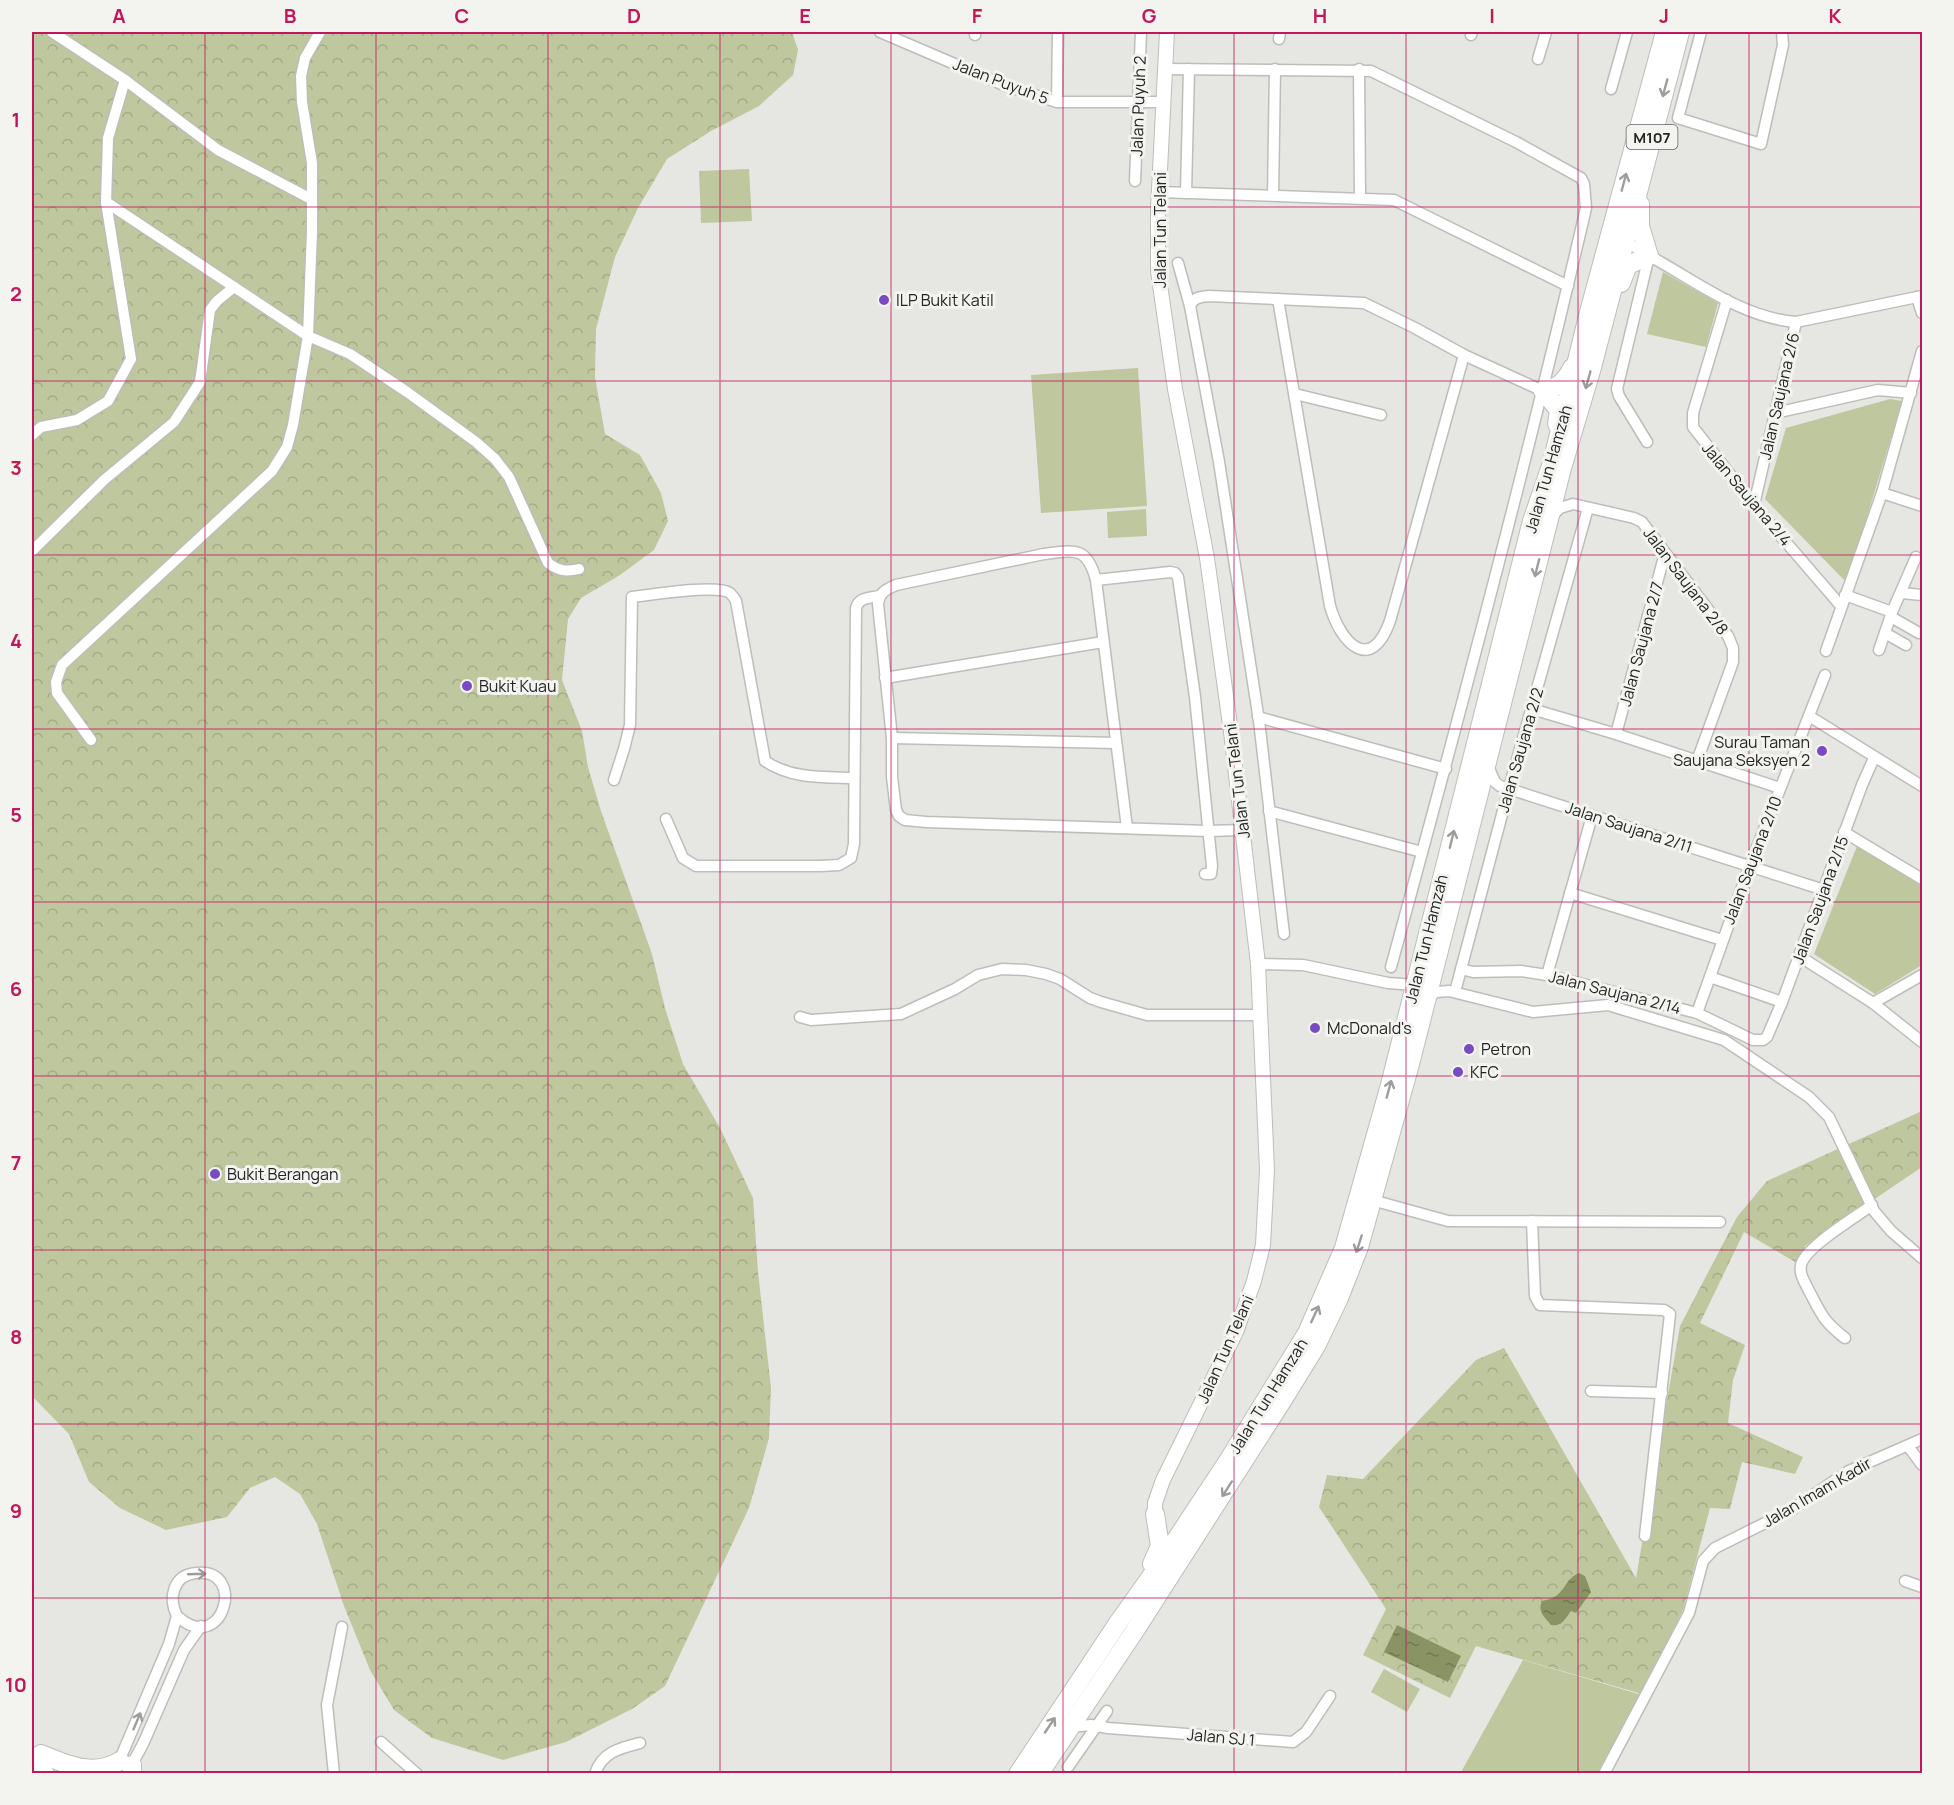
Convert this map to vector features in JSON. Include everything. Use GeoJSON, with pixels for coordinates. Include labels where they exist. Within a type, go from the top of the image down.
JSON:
{"type":"FeatureCollection","features":[{"type":"Feature","properties":{"kind":"main road","name":"Jalan Tun Hamzah"},"geometry":{"type":"LineString","coordinates":[[1018,1773],[1228,1461],[1306,1333],[1344,1248],[1390,1085],[1414,985],[1541,520],[1559,479],[1595,355],[1616,240],[1665,32]]}},
{"type":"Feature","properties":{"kind":"main road","name":"Jalan Tun Hamzah"},"geometry":{"type":"LineString","coordinates":[[1039,1773],[1225,1491],[1304,1366],[1339,1298],[1359,1247],[1487,763],[1552,463],[1589,312],[1653,133],[1680,32]]}},
{"type":"Feature","properties":{"kind":"main road"},"geometry":{"type":"LineString","coordinates":[[1595,355],[1624,271],[1628,265],[1649,256],[1642,239],[1639,211],[1653,133]]}},
{"type":"Feature","properties":{"kind":"main road"},"geometry":{"type":"LineString","coordinates":[[1541,520],[1558,418],[1555,403],[1544,391],[1563,383],[1571,370],[1589,312]]}},
{"type":"Feature","properties":{"kind":"main road"},"geometry":{"type":"LineString","coordinates":[[1155,1514],[1159,1523],[1164,1527],[1175,1528],[1228,1461]]}},
{"type":"Feature","properties":{"kind":"main road"},"geometry":{"type":"LineString","coordinates":[[1118,1623],[1158,1554],[1160,1546],[1155,1514]]}},
{"type":"Feature","properties":{"kind":"main road"},"geometry":{"type":"LineString","coordinates":[[35,1756],[81,1769],[124,1769]]}},
{"type":"Feature","properties":{"kind":"main road"},"geometry":{"type":"LineString","coordinates":[[35,1756],[45,1773]]}},
{"type":"Feature","properties":{"kind":"main road"},"geometry":{"type":"LineString","coordinates":[[35,1756],[74,1773]]}},
{"type":"Feature","properties":{"kind":"street"},"geometry":{"type":"LineString","coordinates":[[52,32],[125,80],[218,150],[311,199]]}},
{"type":"Feature","properties":{"kind":"street"},"geometry":{"type":"LineString","coordinates":[[91,740],[57,693],[56,682],[62,665],[272,471],[287,447],[293,425],[308,336],[311,271],[312,163],[302,102],[301,76],[305,58],[320,32]]}},
{"type":"Feature","properties":{"kind":"street","name":"Jalan Puyuh 5"},"geometry":{"type":"LineString","coordinates":[[880,32],[1006,86],[1056,102],[1163,102]]}},
{"type":"Feature","properties":{"kind":"street"},"geometry":{"type":"LineString","coordinates":[[1056,102],[1058,32]]}},
{"type":"Feature","properties":{"kind":"street","name":"Jalan Puyuh 2"},"geometry":{"type":"LineString","coordinates":[[1135,181],[1141,32]]}},
{"type":"Feature","properties":{"kind":"street","name":"Jalan Tun Telani"},"geometry":{"type":"LineString","coordinates":[[1155,1514],[1158,1492],[1163,1479],[1236,1332],[1254,1281],[1263,1245],[1267,1170],[1258,964],[1242,830],[1207,558],[1175,390],[1159,289],[1157,253],[1167,32]]}},
{"type":"Feature","properties":{"kind":"street"},"geometry":{"type":"LineString","coordinates":[[1538,59],[1546,32]]}},
{"type":"Feature","properties":{"kind":"street"},"geometry":{"type":"LineString","coordinates":[[1611,89],[1627,32]]}},
{"type":"Feature","properties":{"kind":"street"},"geometry":{"type":"LineString","coordinates":[[1701,32],[1678,118],[1761,144],[1784,45],[1782,32]]}},
{"type":"Feature","properties":{"kind":"street"},"geometry":{"type":"LineString","coordinates":[[1165,69],[1359,69],[1379,73],[1516,142],[1581,178],[1584,184],[1586,208],[1544,391],[1446,769],[1391,967]]}},
{"type":"Feature","properties":{"kind":"street"},"geometry":{"type":"LineString","coordinates":[[1186,193],[1189,69]]}},
{"type":"Feature","properties":{"kind":"street"},"geometry":{"type":"LineString","coordinates":[[1273,195],[1275,69]]}},
{"type":"Feature","properties":{"kind":"street"},"geometry":{"type":"LineString","coordinates":[[1359,69],[1359,198]]}},
{"type":"Feature","properties":{"kind":"street"},"geometry":{"type":"LineString","coordinates":[[32,435],[41,427],[77,420],[108,401],[131,359],[106,202],[108,138],[125,80]]}},
{"type":"Feature","properties":{"kind":"street"},"geometry":{"type":"LineString","coordinates":[[1159,192],[1394,200],[1568,286]]}},
{"type":"Feature","properties":{"kind":"street"},"geometry":{"type":"LineString","coordinates":[[106,202],[308,336],[350,354],[476,442],[495,459],[509,477],[548,563],[557,570],[568,572],[579,569]]}},
{"type":"Feature","properties":{"kind":"street"},"geometry":{"type":"LineString","coordinates":[[1616,240],[1727,300],[1773,318],[1796,322],[1920,296],[1923,313]]}},
{"type":"Feature","properties":{"kind":"street"},"geometry":{"type":"LineString","coordinates":[[1647,442],[1618,396],[1617,389],[1649,256]]}},
{"type":"Feature","properties":{"kind":"street"},"geometry":{"type":"LineString","coordinates":[[1178,263],[1190,306],[1218,462],[1258,717],[1284,934]]}},
{"type":"Feature","properties":{"kind":"street"},"geometry":{"type":"LineString","coordinates":[[32,550],[104,480],[174,422],[200,382],[210,310],[234,287]]}},
{"type":"Feature","properties":{"kind":"street"},"geometry":{"type":"LineString","coordinates":[[1190,306],[1193,300],[1200,297],[1364,303],[1416,328],[1464,355],[1544,391]]}},
{"type":"Feature","properties":{"kind":"street"},"geometry":{"type":"LineString","coordinates":[[1278,299],[1334,619],[1348,642],[1365,650],[1373,649],[1386,633],[1464,355]]}},
{"type":"Feature","properties":{"kind":"street","name":"Jalan Saujana 2/4"},"geometry":{"type":"LineString","coordinates":[[1727,300],[1693,413],[1693,427],[1754,505],[1843,601]]}},
{"type":"Feature","properties":{"kind":"street","name":"Jalan Saujana 2/6"},"geometry":{"type":"LineString","coordinates":[[1754,505],[1796,322]]}},
{"type":"Feature","properties":{"kind":"street"},"geometry":{"type":"LineString","coordinates":[[1826,651],[1882,493],[1923,351]]}},
{"type":"Feature","properties":{"kind":"street"},"geometry":{"type":"LineString","coordinates":[[1775,413],[1878,390],[1911,393]]}},
{"type":"Feature","properties":{"kind":"street"},"geometry":{"type":"LineString","coordinates":[[1295,394],[1381,415]]}},
{"type":"Feature","properties":{"kind":"street"},"geometry":{"type":"LineString","coordinates":[[1541,520],[1560,508],[1573,504],[1564,494],[1559,479]]}},
{"type":"Feature","properties":{"kind":"street"},"geometry":{"type":"LineString","coordinates":[[1882,493],[1923,506]]}},
{"type":"Feature","properties":{"kind":"street","name":"Jalan Saujana 2/8"},"geometry":{"type":"LineString","coordinates":[[1573,504],[1634,518],[1642,522],[1728,636],[1733,648],[1733,662],[1697,761]]}},
{"type":"Feature","properties":{"kind":"street","name":"Jalan Saujana 2/2"},"geometry":{"type":"LineString","coordinates":[[1452,992],[1461,969],[1504,787],[1532,709],[1588,508]]}},
{"type":"Feature","properties":{"kind":"street"},"geometry":{"type":"LineString","coordinates":[[1127,828],[1096,580],[1091,563],[1085,555],[1062,552],[1044,554],[896,585],[883,591],[879,596],[878,604],[892,738],[892,777],[896,810],[905,820],[1208,831],[1242,830]]}},
{"type":"Feature","properties":{"kind":"street","name":"Jalan Saujana 2/7"},"geometry":{"type":"LineString","coordinates":[[1616,734],[1665,554]]}},
{"type":"Feature","properties":{"kind":"street"},"geometry":{"type":"LineString","coordinates":[[1879,650],[1916,557]]}},
{"type":"Feature","properties":{"kind":"street"},"geometry":{"type":"LineString","coordinates":[[1096,580],[1170,572],[1175,573],[1178,577],[1195,697],[1212,872],[1205,874]]}},
{"type":"Feature","properties":{"kind":"street"},"geometry":{"type":"LineString","coordinates":[[614,780],[630,725],[632,597],[707,590],[722,590],[730,593],[736,601],[765,762],[789,774],[854,778]]}},
{"type":"Feature","properties":{"kind":"street"},"geometry":{"type":"LineString","coordinates":[[1900,593],[1923,595]]}},
{"type":"Feature","properties":{"kind":"street"},"geometry":{"type":"LineString","coordinates":[[666,819],[683,858],[696,866],[838,865],[851,858],[853,852],[856,608],[862,599],[879,596]]}},
{"type":"Feature","properties":{"kind":"street"},"geometry":{"type":"LineString","coordinates":[[1843,601],[1892,615],[1919,633]]}},
{"type":"Feature","properties":{"kind":"street"},"geometry":{"type":"LineString","coordinates":[[1885,633],[1906,645]]}},
{"type":"Feature","properties":{"kind":"street"},"geometry":{"type":"LineString","coordinates":[[885,678],[1103,642]]}},
{"type":"Feature","properties":{"kind":"street","name":"Jalan Saujana 2/10"},"geometry":{"type":"LineString","coordinates":[[1697,1013],[1750,865],[1825,675]]}},
{"type":"Feature","properties":{"kind":"street"},"geometry":{"type":"LineString","coordinates":[[1532,709],[1780,788]]}},
{"type":"Feature","properties":{"kind":"street"},"geometry":{"type":"LineString","coordinates":[[1809,716],[1923,786]]}},
{"type":"Feature","properties":{"kind":"street"},"geometry":{"type":"LineString","coordinates":[[1258,717],[1446,769]]}},
{"type":"Feature","properties":{"kind":"street"},"geometry":{"type":"LineString","coordinates":[[892,738],[1115,743]]}},
{"type":"Feature","properties":{"kind":"street","name":"Jalan Saujana 2/15"},"geometry":{"type":"LineString","coordinates":[[1758,1040],[1767,1037],[1782,1002],[1844,832],[1874,758]]}},
{"type":"Feature","properties":{"kind":"street"},"geometry":{"type":"LineString","coordinates":[[1487,763],[1491,776],[1504,787]]}},
{"type":"Feature","properties":{"kind":"street"},"geometry":{"type":"LineString","coordinates":[[1478,798],[1489,789],[1504,787]]}},
{"type":"Feature","properties":{"kind":"street","name":"Jalan Saujana 2/11"},"geometry":{"type":"LineString","coordinates":[[1504,787],[1824,890]]}},
{"type":"Feature","properties":{"kind":"street"},"geometry":{"type":"LineString","coordinates":[[1269,811],[1422,852]]}},
{"type":"Feature","properties":{"kind":"street"},"geometry":{"type":"LineString","coordinates":[[1546,975],[1592,816]]}},
{"type":"Feature","properties":{"kind":"street"},"geometry":{"type":"LineString","coordinates":[[1844,832],[1923,879]]}},
{"type":"Feature","properties":{"kind":"street"},"geometry":{"type":"LineString","coordinates":[[1570,893],[1722,940]]}},
{"type":"Feature","properties":{"kind":"street"},"geometry":{"type":"LineString","coordinates":[[1800,956],[1873,1003],[1923,1042]]}},
{"type":"Feature","properties":{"kind":"street"},"geometry":{"type":"LineString","coordinates":[[1258,964],[1303,964],[1388,983],[1414,985]]}},
{"type":"Feature","properties":{"kind":"street"},"geometry":{"type":"LineString","coordinates":[[1434,968],[1440,981],[1452,992]]}},
{"type":"Feature","properties":{"kind":"street"},"geometry":{"type":"LineString","coordinates":[[800,1017],[811,1020],[901,1014],[947,993],[978,975],[1002,969],[1046,974],[1060,979],[1090,998],[1147,1015],[1261,1015]]}},
{"type":"Feature","properties":{"kind":"street","name":"Jalan Saujana 2/14"},"geometry":{"type":"LineString","coordinates":[[1461,969],[1473,972],[1521,971],[1546,975],[1697,1013],[1758,1040]]}},
{"type":"Feature","properties":{"kind":"street"},"geometry":{"type":"LineString","coordinates":[[1873,1003],[1923,975]]}},
{"type":"Feature","properties":{"kind":"street"},"geometry":{"type":"LineString","coordinates":[[1710,977],[1782,1002]]}},
{"type":"Feature","properties":{"kind":"street"},"geometry":{"type":"LineString","coordinates":[[1426,1000],[1436,992],[1452,992],[1533,1012],[1608,1005],[1724,1040],[1809,1097],[1829,1117],[1872,1206],[1891,1231],[1923,1258]]}},
{"type":"Feature","properties":{"kind":"street"},"geometry":{"type":"LineString","coordinates":[[1753,1060],[1758,1040]]}},
{"type":"Feature","properties":{"kind":"street"},"geometry":{"type":"LineString","coordinates":[[1372,1200],[1448,1221],[1720,1222]]}},
{"type":"Feature","properties":{"kind":"street"},"geometry":{"type":"LineString","coordinates":[[1845,1338],[1827,1324],[1818,1310],[1802,1278],[1801,1264],[1809,1250],[1872,1206]]}},
{"type":"Feature","properties":{"kind":"street"},"geometry":{"type":"LineString","coordinates":[[1532,1221],[1535,1296],[1540,1305],[1664,1310],[1670,1314],[1645,1536]]}},
{"type":"Feature","properties":{"kind":"street"},"geometry":{"type":"LineString","coordinates":[[1591,1391],[1662,1392]]}},
{"type":"Feature","properties":{"kind":"street","name":"Jalan Imam Kadir"},"geometry":{"type":"LineString","coordinates":[[1604,1773],[1689,1613],[1700,1570],[1708,1554],[1715,1548],[1793,1509],[1849,1471],[1923,1439]]}},
{"type":"Feature","properties":{"kind":"street"},"geometry":{"type":"LineString","coordinates":[[1908,1446],[1923,1465]]}},
{"type":"Feature","properties":{"kind":"street"},"geometry":{"type":"LineString","coordinates":[[194,1573],[211,1575],[223,1587],[226,1604],[218,1618],[210,1624],[192,1626],[177,1616],[172,1607],[171,1598],[178,1581],[194,1573]]}},
{"type":"Feature","properties":{"kind":"street"},"geometry":{"type":"LineString","coordinates":[[1905,1581],[1923,1587]]}},
{"type":"Feature","properties":{"kind":"street"},"geometry":{"type":"LineString","coordinates":[[124,1769],[177,1616]]}},
{"type":"Feature","properties":{"kind":"street"},"geometry":{"type":"LineString","coordinates":[[124,1769],[184,1650],[201,1626]]}},
{"type":"Feature","properties":{"kind":"street"},"geometry":{"type":"LineString","coordinates":[[334,1773],[327,1705],[342,1627]]}},
{"type":"Feature","properties":{"kind":"street","name":"Jalan SJ 1"},"geometry":{"type":"LineString","coordinates":[[1070,1727],[1093,1726],[1293,1742],[1306,1732],[1330,1696]]}},
{"type":"Feature","properties":{"kind":"street"},"geometry":{"type":"LineString","coordinates":[[1084,1706],[1093,1726]]}},
{"type":"Feature","properties":{"kind":"street"},"geometry":{"type":"LineString","coordinates":[[1068,1767],[1093,1726],[1107,1711]]}},
{"type":"Feature","properties":{"kind":"street"},"geometry":{"type":"LineString","coordinates":[[381,1742],[417,1773]]}},
{"type":"Feature","properties":{"kind":"street"},"geometry":{"type":"LineString","coordinates":[[595,1773],[599,1763],[606,1755],[618,1748],[640,1743]]}},
{"type":"Feature","properties":{"kind":"green space"},"geometry":{"type":"Polygon","coordinates":[[[32,32],[792,32],[798,50],[793,75],[759,106],[711,131],[667,159],[638,208],[615,257],[596,329],[595,377],[605,434],[640,455],[661,493],[668,521],[654,550],[620,575],[581,598],[568,619],[562,680],[582,731],[588,767],[601,811],[652,954],[665,1008],[683,1064],[720,1128],[753,1198],[758,1272],[771,1388],[769,1438],[749,1508],[665,1686],[632,1709],[566,1742],[503,1760],[432,1738],[394,1710],[370,1670],[344,1606],[317,1524],[300,1494],[275,1477],[250,1488],[227,1517],[166,1530],[120,1508],[89,1482],[69,1434],[32,1396],[32,32]]]}},
{"type":"Feature","properties":{"kind":"green space"},"geometry":{"type":"Polygon","coordinates":[[[749,169],[752,221],[701,223],[699,171],[749,169]]]}},
{"type":"Feature","properties":{"kind":"green space"},"geometry":{"type":"Polygon","coordinates":[[[1663,272],[1718,303],[1706,347],[1647,334],[1663,272]]]}},
{"type":"Feature","properties":{"kind":"green space"},"geometry":{"type":"Polygon","coordinates":[[[1138,368],[1147,506],[1041,513],[1031,375],[1138,368]]]}},
{"type":"Feature","properties":{"kind":"green space"},"geometry":{"type":"Polygon","coordinates":[[[1890,399],[1902,401],[1847,583],[1765,499],[1786,428],[1890,399]]]}},
{"type":"Feature","properties":{"kind":"green space"},"geometry":{"type":"Polygon","coordinates":[[[1146,509],[1147,536],[1108,538],[1107,512],[1146,509]]]}},
{"type":"Feature","properties":{"kind":"green space"},"geometry":{"type":"Polygon","coordinates":[[[1857,846],[1922,886],[1922,965],[1875,994],[1814,954],[1857,846]]]}},
{"type":"Feature","properties":{"kind":"green space"},"geometry":{"type":"Polygon","coordinates":[[[1922,1111],[1922,1167],[1805,1246],[1797,1263],[1744,1232],[1700,1323],[1745,1345],[1733,1380],[1728,1423],[1803,1457],[1795,1474],[1742,1462],[1730,1509],[1710,1508],[1683,1610],[1642,1694],[1476,1646],[1450,1698],[1363,1655],[1386,1609],[1319,1507],[1327,1475],[1363,1479],[1476,1360],[1504,1348],[1636,1578],[1680,1326],[1737,1217],[1767,1181],[1922,1111]]]}},
{"type":"Feature","properties":{"kind":"green space"},"geometry":{"type":"Polygon","coordinates":[[[1523,1660],[1642,1695],[1597,1773],[1460,1774],[1523,1660]]]}},
{"type":"Feature","properties":{"kind":"green space"},"geometry":{"type":"Polygon","coordinates":[[[1384,1669],[1420,1689],[1407,1712],[1371,1692],[1384,1669]]]}},
{"type":"Feature","properties":{"kind":"water"},"geometry":{"type":"Polygon","coordinates":[[[1579,1573],[1585,1576],[1591,1592],[1576,1613],[1571,1611],[1561,1624],[1551,1625],[1541,1611],[1542,1601],[1556,1596],[1573,1576],[1579,1573]]]}},
{"type":"Feature","properties":{"kind":"water"},"geometry":{"type":"Polygon","coordinates":[[[1397,1625],[1461,1656],[1448,1682],[1384,1652],[1397,1625]]]}},
{"type":"Feature","properties":{"kind":"place","name":"ILP Bukit Katil"},"geometry":{"type":"Point","coordinates":[884,300]}},
{"type":"Feature","properties":{"kind":"place","name":"Bukit Kuau"},"geometry":{"type":"Point","coordinates":[467,686]}},
{"type":"Feature","properties":{"kind":"place","name":"Surau Taman Saujana Seksyen 2"},"geometry":{"type":"Point","coordinates":[1822,751]}},
{"type":"Feature","properties":{"kind":"place","name":"McDonald's"},"geometry":{"type":"Point","coordinates":[1315,1028]}},
{"type":"Feature","properties":{"kind":"place","name":"Petron"},"geometry":{"type":"Point","coordinates":[1469,1049]}},
{"type":"Feature","properties":{"kind":"place","name":"KFC"},"geometry":{"type":"Point","coordinates":[1458,1072]}},
{"type":"Feature","properties":{"kind":"place","name":"Bukit Berangan"},"geometry":{"type":"Point","coordinates":[215,1174]}}]}
